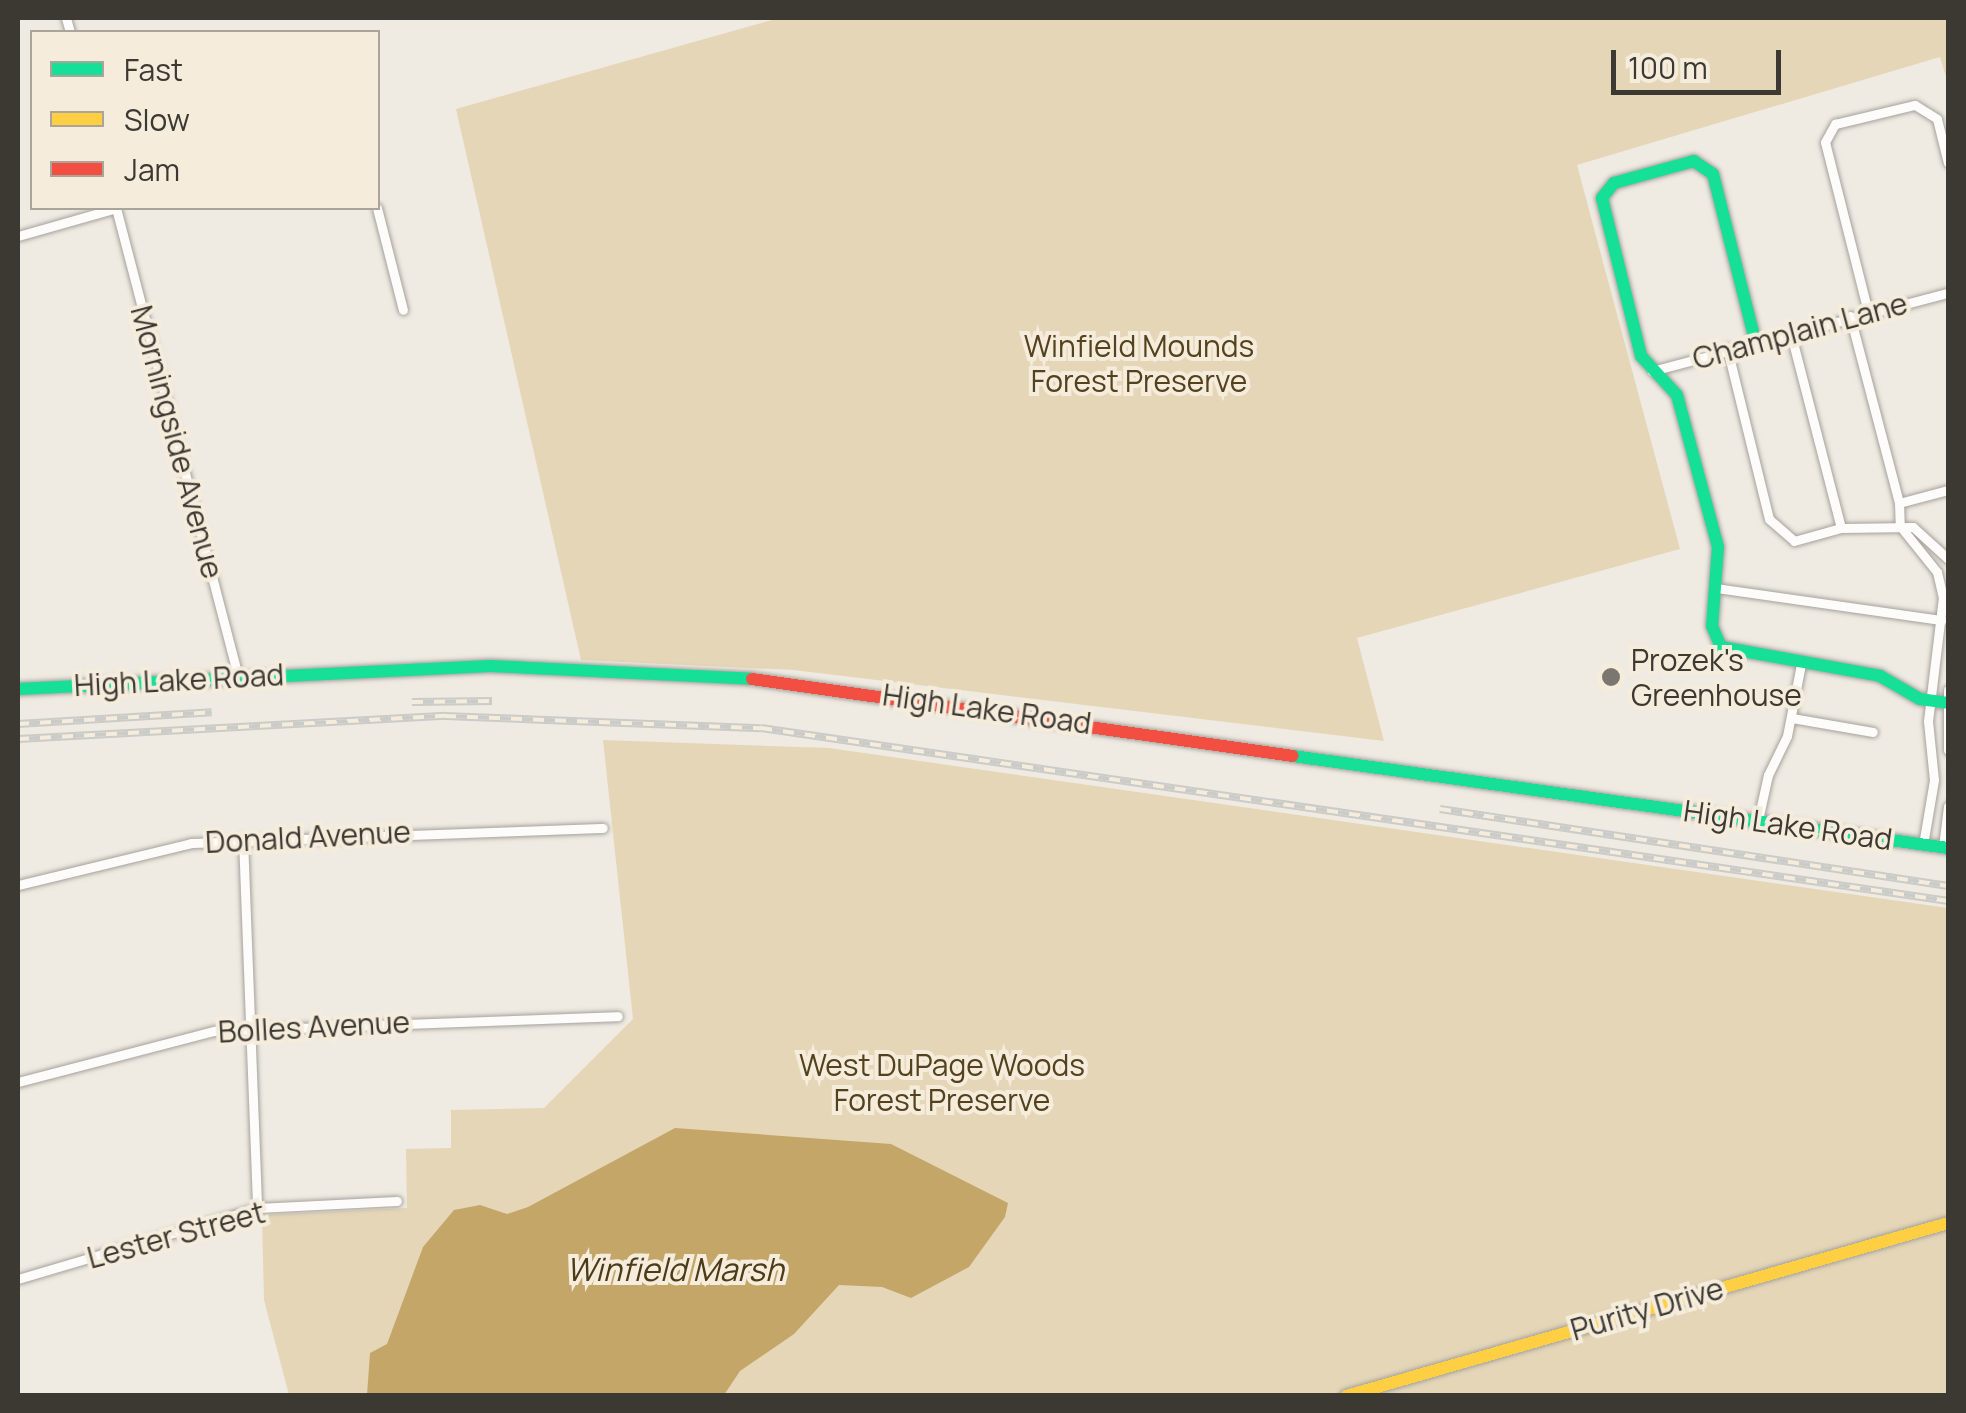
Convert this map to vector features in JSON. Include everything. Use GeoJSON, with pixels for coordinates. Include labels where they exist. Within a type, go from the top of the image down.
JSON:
{"type":"FeatureCollection","features":[{"type":"Feature","properties":{"kind":"street"},"geometry":{"type":"LineString","coordinates":[[1868,312],[1826,142],[1836,124],[1915,105],[1938,119],[1948,164]]}},
{"type":"Feature","properties":{"kind":"street"},"geometry":{"type":"LineString","coordinates":[[1755,340],[1713,174],[1694,161],[1614,183],[1602,198],[1642,356],[1677,395],[1718,547],[1712,626],[1721,648],[1880,676],[1931,700],[1948,698],[1948,750]]}},
{"type":"Feature","properties":{"kind":"street"},"geometry":{"type":"LineString","coordinates":[[18,236],[109,210]]}},
{"type":"Feature","properties":{"kind":"street","name":"Morningside Avenue"},"geometry":{"type":"LineString","coordinates":[[117,210],[238,676]]}},
{"type":"Feature","properties":{"kind":"street"},"geometry":{"type":"LineString","coordinates":[[378,210],[404,310]]}},
{"type":"Feature","properties":{"kind":"street","name":"Champlain Lane"},"geometry":{"type":"LineString","coordinates":[[1652,371],[1755,340],[1948,293]]}},
{"type":"Feature","properties":{"kind":"street"},"geometry":{"type":"LineString","coordinates":[[1850,316],[1900,503],[1900,526],[1944,573],[1931,700],[1935,768],[1922,845]]}},
{"type":"Feature","properties":{"kind":"street"},"geometry":{"type":"LineString","coordinates":[[1790,331],[1841,528]]}},
{"type":"Feature","properties":{"kind":"street"},"geometry":{"type":"LineString","coordinates":[[1727,348],[1769,519],[1794,541],[1841,528],[1914,527],[1948,559]]}},
{"type":"Feature","properties":{"kind":"street"},"geometry":{"type":"LineString","coordinates":[[1900,503],[1948,490]]}},
{"type":"Feature","properties":{"kind":"street"},"geometry":{"type":"LineString","coordinates":[[1716,588],[1942,620]]}},
{"type":"Feature","properties":{"kind":"street"},"geometry":{"type":"LineString","coordinates":[[1758,820],[1768,775],[1792,718],[1802,664]]}},
{"type":"Feature","properties":{"kind":"street","name":"High Lake Road"},"geometry":{"type":"LineString","coordinates":[[18,689],[238,676],[533,666],[735,677],[1946,848]]}},
{"type":"Feature","properties":{"kind":"street"},"geometry":{"type":"LineString","coordinates":[[1792,718],[1872,732]]}},
{"type":"Feature","properties":{"kind":"street"},"geometry":{"type":"LineString","coordinates":[[1946,848],[1948,806]]}},
{"type":"Feature","properties":{"kind":"street","name":"Donald Avenue"},"geometry":{"type":"LineString","coordinates":[[18,885],[149,850],[243,839],[604,828]]}},
{"type":"Feature","properties":{"kind":"street"},"geometry":{"type":"LineString","coordinates":[[243,839],[257,1208]]}},
{"type":"Feature","properties":{"kind":"street","name":"Bolles Avenue"},"geometry":{"type":"LineString","coordinates":[[18,1082],[166,1040],[250,1028],[618,1016]]}},
{"type":"Feature","properties":{"kind":"street","name":"Lester Street"},"geometry":{"type":"LineString","coordinates":[[18,1279],[257,1208],[397,1201]]}},
{"type":"Feature","properties":{"kind":"street","name":"Purity Drive"},"geometry":{"type":"LineString","coordinates":[[1346,1396],[1948,1223]]}},
{"type":"Feature","properties":{"kind":"green space","name":"Winfield Mounds Forest Preserve"},"geometry":{"type":"Polygon","coordinates":[[[779,18],[1948,18],[1948,84],[1940,57],[1577,165],[1680,549],[1357,638],[1384,741],[793,670],[581,660],[456,109],[779,18]]]}},
{"type":"Feature","properties":{"kind":"green space","name":"West DuPage Woods Forest Preserve"},"geometry":{"type":"Polygon","coordinates":[[[603,740],[829,748],[1948,908],[1948,1395],[289,1395],[264,1300],[262,1215],[407,1208],[406,1149],[451,1148],[451,1110],[544,1108],[633,1019],[603,740]]]}},
{"type":"Feature","properties":{"kind":"water","name":"Winfield Marsh"},"geometry":{"type":"Polygon","coordinates":[[[675,1128],[891,1144],[1008,1203],[1005,1217],[969,1267],[911,1298],[882,1287],[839,1285],[794,1334],[740,1371],[724,1395],[367,1395],[370,1353],[387,1344],[423,1247],[454,1210],[480,1205],[507,1214],[528,1207],[675,1128]]]}},
{"type":"Feature","properties":{"kind":"railway"},"geometry":{"type":"LineString","coordinates":[[412,702],[492,701]]}},
{"type":"Feature","properties":{"kind":"railway"},"geometry":{"type":"LineString","coordinates":[[18,724],[212,712]]}},
{"type":"Feature","properties":{"kind":"railway"},"geometry":{"type":"LineString","coordinates":[[18,739],[445,716],[761,728],[1948,901]]}},
{"type":"Feature","properties":{"kind":"railway"},"geometry":{"type":"LineString","coordinates":[[1440,809],[1948,886]]}},
{"type":"Feature","properties":{"kind":"traffic: fast"},"geometry":{"type":"LineString","coordinates":[[1755,340],[1713,174],[1694,161],[1614,183],[1602,198],[1641,356],[1677,395],[1718,547],[1712,626],[1721,647],[1880,676],[1920,699],[1948,703]]}},
{"type":"Feature","properties":{"kind":"traffic: fast"},"geometry":{"type":"LineString","coordinates":[[18,689],[490,666],[752,679]]}},
{"type":"Feature","properties":{"kind":"traffic: fast"},"geometry":{"type":"LineString","coordinates":[[1293,756],[1948,848]]}},
{"type":"Feature","properties":{"kind":"traffic: slow"},"geometry":{"type":"LineString","coordinates":[[1346,1396],[1948,1223]]}},
{"type":"Feature","properties":{"kind":"traffic: jam"},"geometry":{"type":"LineString","coordinates":[[752,679],[1293,756]]}},
{"type":"Feature","properties":{"kind":"place","name":"Prozek's Greenhouse"},"geometry":{"type":"Point","coordinates":[1611,677]}}]}
